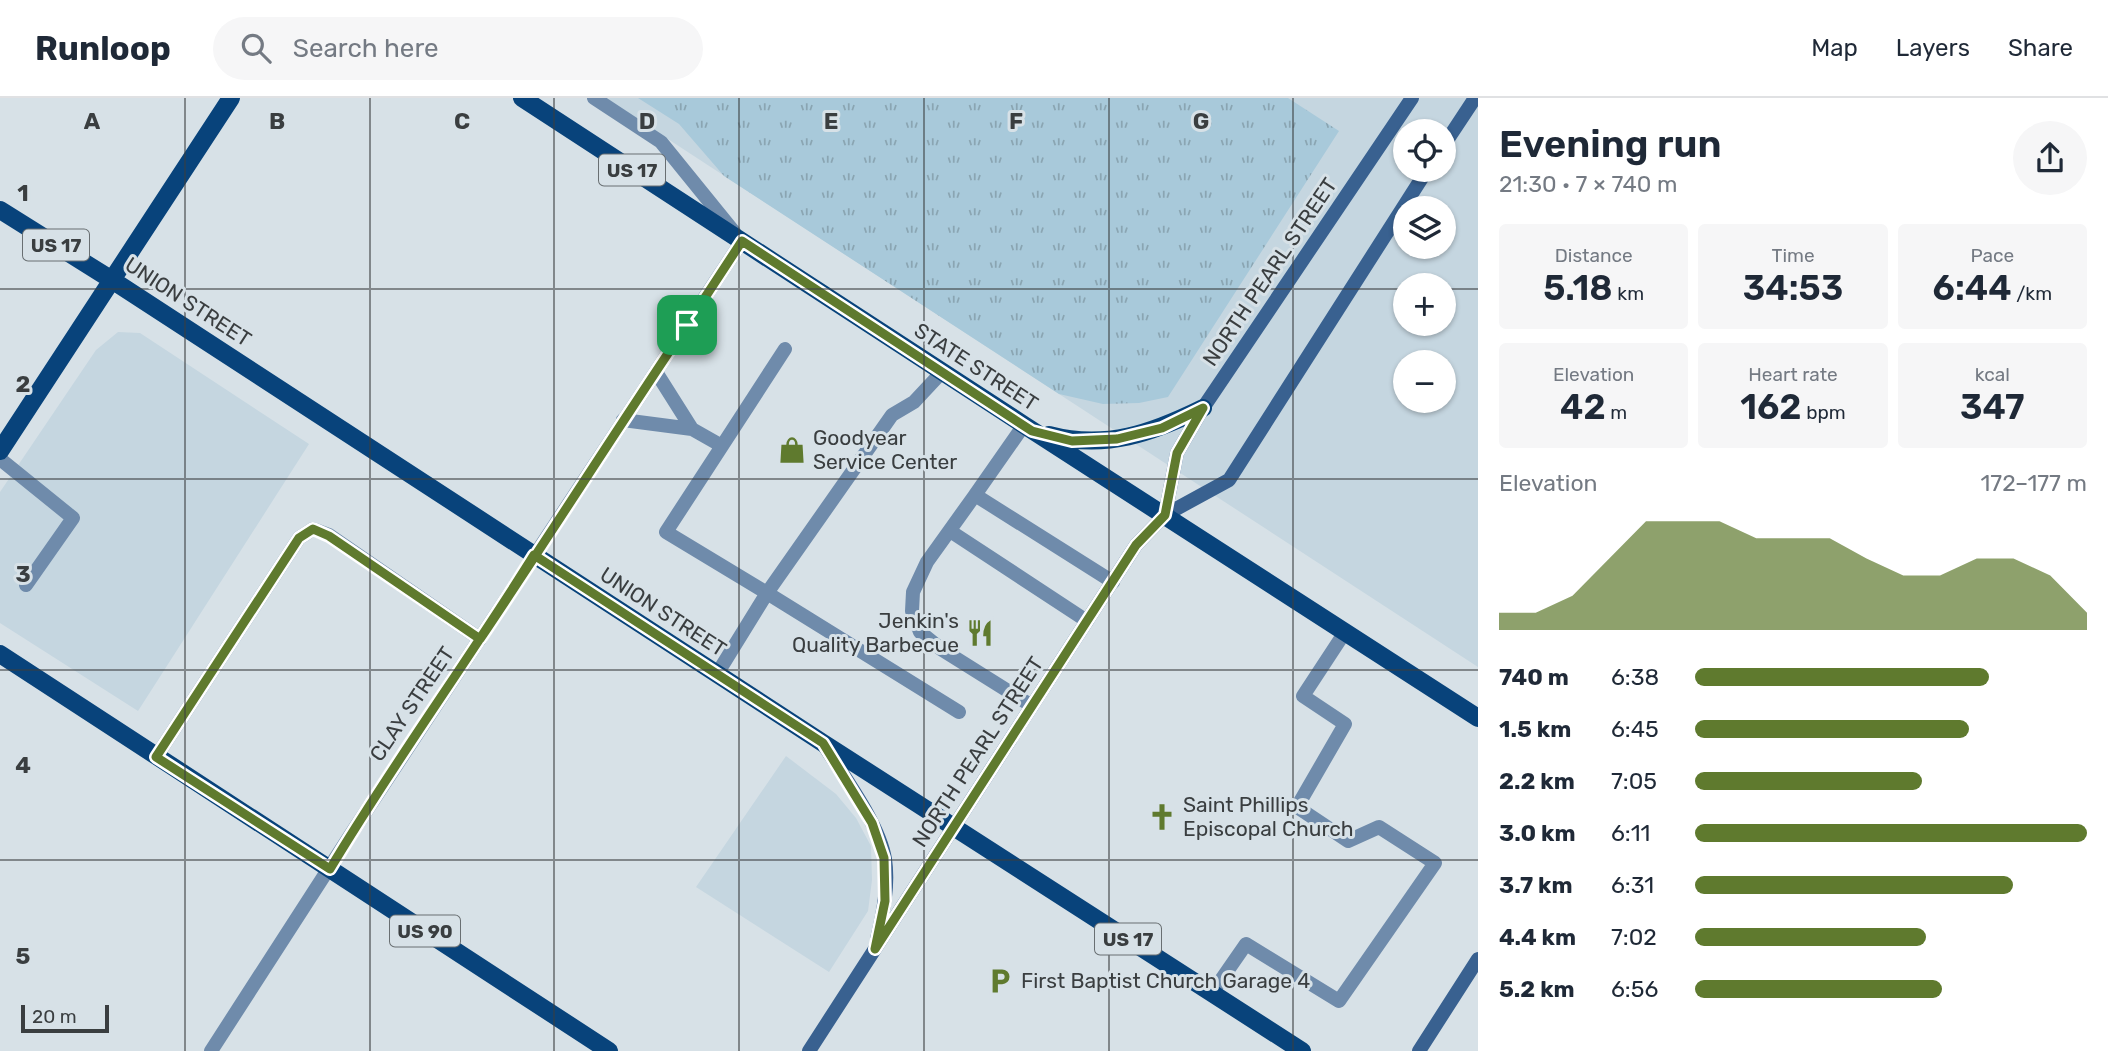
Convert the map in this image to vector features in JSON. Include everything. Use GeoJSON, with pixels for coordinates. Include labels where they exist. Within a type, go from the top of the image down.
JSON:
{"type":"FeatureCollection","features":[{"type":"Feature","properties":{"kind":"main road"},"geometry":{"type":"LineString","coordinates":[[0,452],[231,98]]}},
{"type":"Feature","properties":{"kind":"main road","name":"STATE STREET"},"geometry":{"type":"LineString","coordinates":[[522,98],[1478,718]]}},
{"type":"Feature","properties":{"kind":"main road","name":"UNION STREET"},"geometry":{"type":"LineString","coordinates":[[0,210],[1302,1051]]}},
{"type":"Feature","properties":{"kind":"main road"},"geometry":{"type":"LineString","coordinates":[[1028,428],[1072,441],[1117,439],[1162,428],[1203,408]]}},
{"type":"Feature","properties":{"kind":"main road","name":"US 90"},"geometry":{"type":"LineString","coordinates":[[0,654],[610,1051]]}},
{"type":"Feature","properties":{"kind":"street"},"geometry":{"type":"LineString","coordinates":[[594,98],[662,142],[742,241]]}},
{"type":"Feature","properties":{"kind":"street","name":"NORTH PEARL STREET"},"geometry":{"type":"LineString","coordinates":[[1165,515],[1177,453],[1203,408],[1412,98]]}},
{"type":"Feature","properties":{"kind":"street"},"geometry":{"type":"LineString","coordinates":[[1456,127],[1475,98]]}},
{"type":"Feature","properties":{"kind":"street","name":"NORTH PEARL STREET"},"geometry":{"type":"LineString","coordinates":[[808,1051],[1136,545],[1165,515],[1229,480],[1419,182]]}},
{"type":"Feature","properties":{"kind":"street","name":"CLAY STREET"},"geometry":{"type":"LineString","coordinates":[[211,1051],[742,241]]}},
{"type":"Feature","properties":{"kind":"street"},"geometry":{"type":"LineString","coordinates":[[785,349],[666,532],[959,712]]}},
{"type":"Feature","properties":{"kind":"street"},"geometry":{"type":"LineString","coordinates":[[656,372],[692,429]]}},
{"type":"Feature","properties":{"kind":"street"},"geometry":{"type":"LineString","coordinates":[[716,674],[767,593],[892,415],[914,402],[942,372]]}},
{"type":"Feature","properties":{"kind":"street"},"geometry":{"type":"LineString","coordinates":[[623,420],[692,429],[722,446]]}},
{"type":"Feature","properties":{"kind":"street"},"geometry":{"type":"LineString","coordinates":[[1028,428],[975,495],[928,562],[913,592],[912,611],[920,632],[941,649],[1032,706]]}},
{"type":"Feature","properties":{"kind":"street"},"geometry":{"type":"LineString","coordinates":[[0,459],[73,518],[26,585]]}},
{"type":"Feature","properties":{"kind":"street"},"geometry":{"type":"LineString","coordinates":[[975,495],[1113,582]]}},
{"type":"Feature","properties":{"kind":"street"},"geometry":{"type":"LineString","coordinates":[[156,757],[299,538],[313,529],[329,536],[480,639]]}},
{"type":"Feature","properties":{"kind":"street"},"geometry":{"type":"LineString","coordinates":[[950,531],[1087,621]]}},
{"type":"Feature","properties":{"kind":"street"},"geometry":{"type":"LineString","coordinates":[[1212,993],[1247,944],[1339,1001],[1436,863],[1379,827],[1348,841],[1297,807],[1345,724],[1303,696],[1345,632]]}},
{"type":"Feature","properties":{"kind":"street"},"geometry":{"type":"LineString","coordinates":[[823,743],[872,823],[884,858],[885,901],[875,949]]}},
{"type":"Feature","properties":{"kind":"street"},"geometry":{"type":"LineString","coordinates":[[1419,1051],[1478,958]]}},
{"type":"Feature","properties":{"kind":"shaded area"},"geometry":{"type":"Polygon","coordinates":[[[605,98],[1478,98],[1478,667],[605,98]]]}},
{"type":"Feature","properties":{"kind":"shaded area"},"geometry":{"type":"Polygon","coordinates":[[[118,332],[140,333],[309,444],[138,711],[0,623],[0,492],[96,350],[118,332]]]}},
{"type":"Feature","properties":{"kind":"shaded area"},"geometry":{"type":"Polygon","coordinates":[[[786,756],[836,794],[856,818],[871,846],[872,880],[868,911],[829,972],[696,887],[786,756]]]}},
{"type":"Feature","properties":{"kind":"green space"},"geometry":{"type":"Polygon","coordinates":[[[638,98],[1288,98],[1339,131],[1168,397],[1139,403],[1103,404],[1059,394],[724,176],[679,124],[638,98]]]}},
{"type":"Feature","properties":{"kind":"place","name":"Goodyear Service Center"},"geometry":{"type":"Point","coordinates":[792,450]}},
{"type":"Feature","properties":{"kind":"place","name":"Jenkin's Quality Barbecue"},"geometry":{"type":"Point","coordinates":[980,633]}},
{"type":"Feature","properties":{"kind":"place","name":"Saint Phillips Episcopal Church"},"geometry":{"type":"Point","coordinates":[1162,817]}},
{"type":"Feature","properties":{"kind":"place","name":"First Baptist Church Garage 4"},"geometry":{"type":"Point","coordinates":[1000,981]}},
{"type":"Feature","properties":{"kind":"route"},"geometry":{"type":"LineString","coordinates":[[687,325],[534,555],[480,639],[329,536],[313,529],[299,538],[156,757],[330,869],[353,831],[480,639],[505,601],[534,555],[823,743],[872,823],[884,858],[885,901],[875,949],[1136,545],[1165,515],[1177,453],[1203,408],[1162,428],[1117,439],[1072,441],[1032,431],[742,241],[687,325]]}}]}
